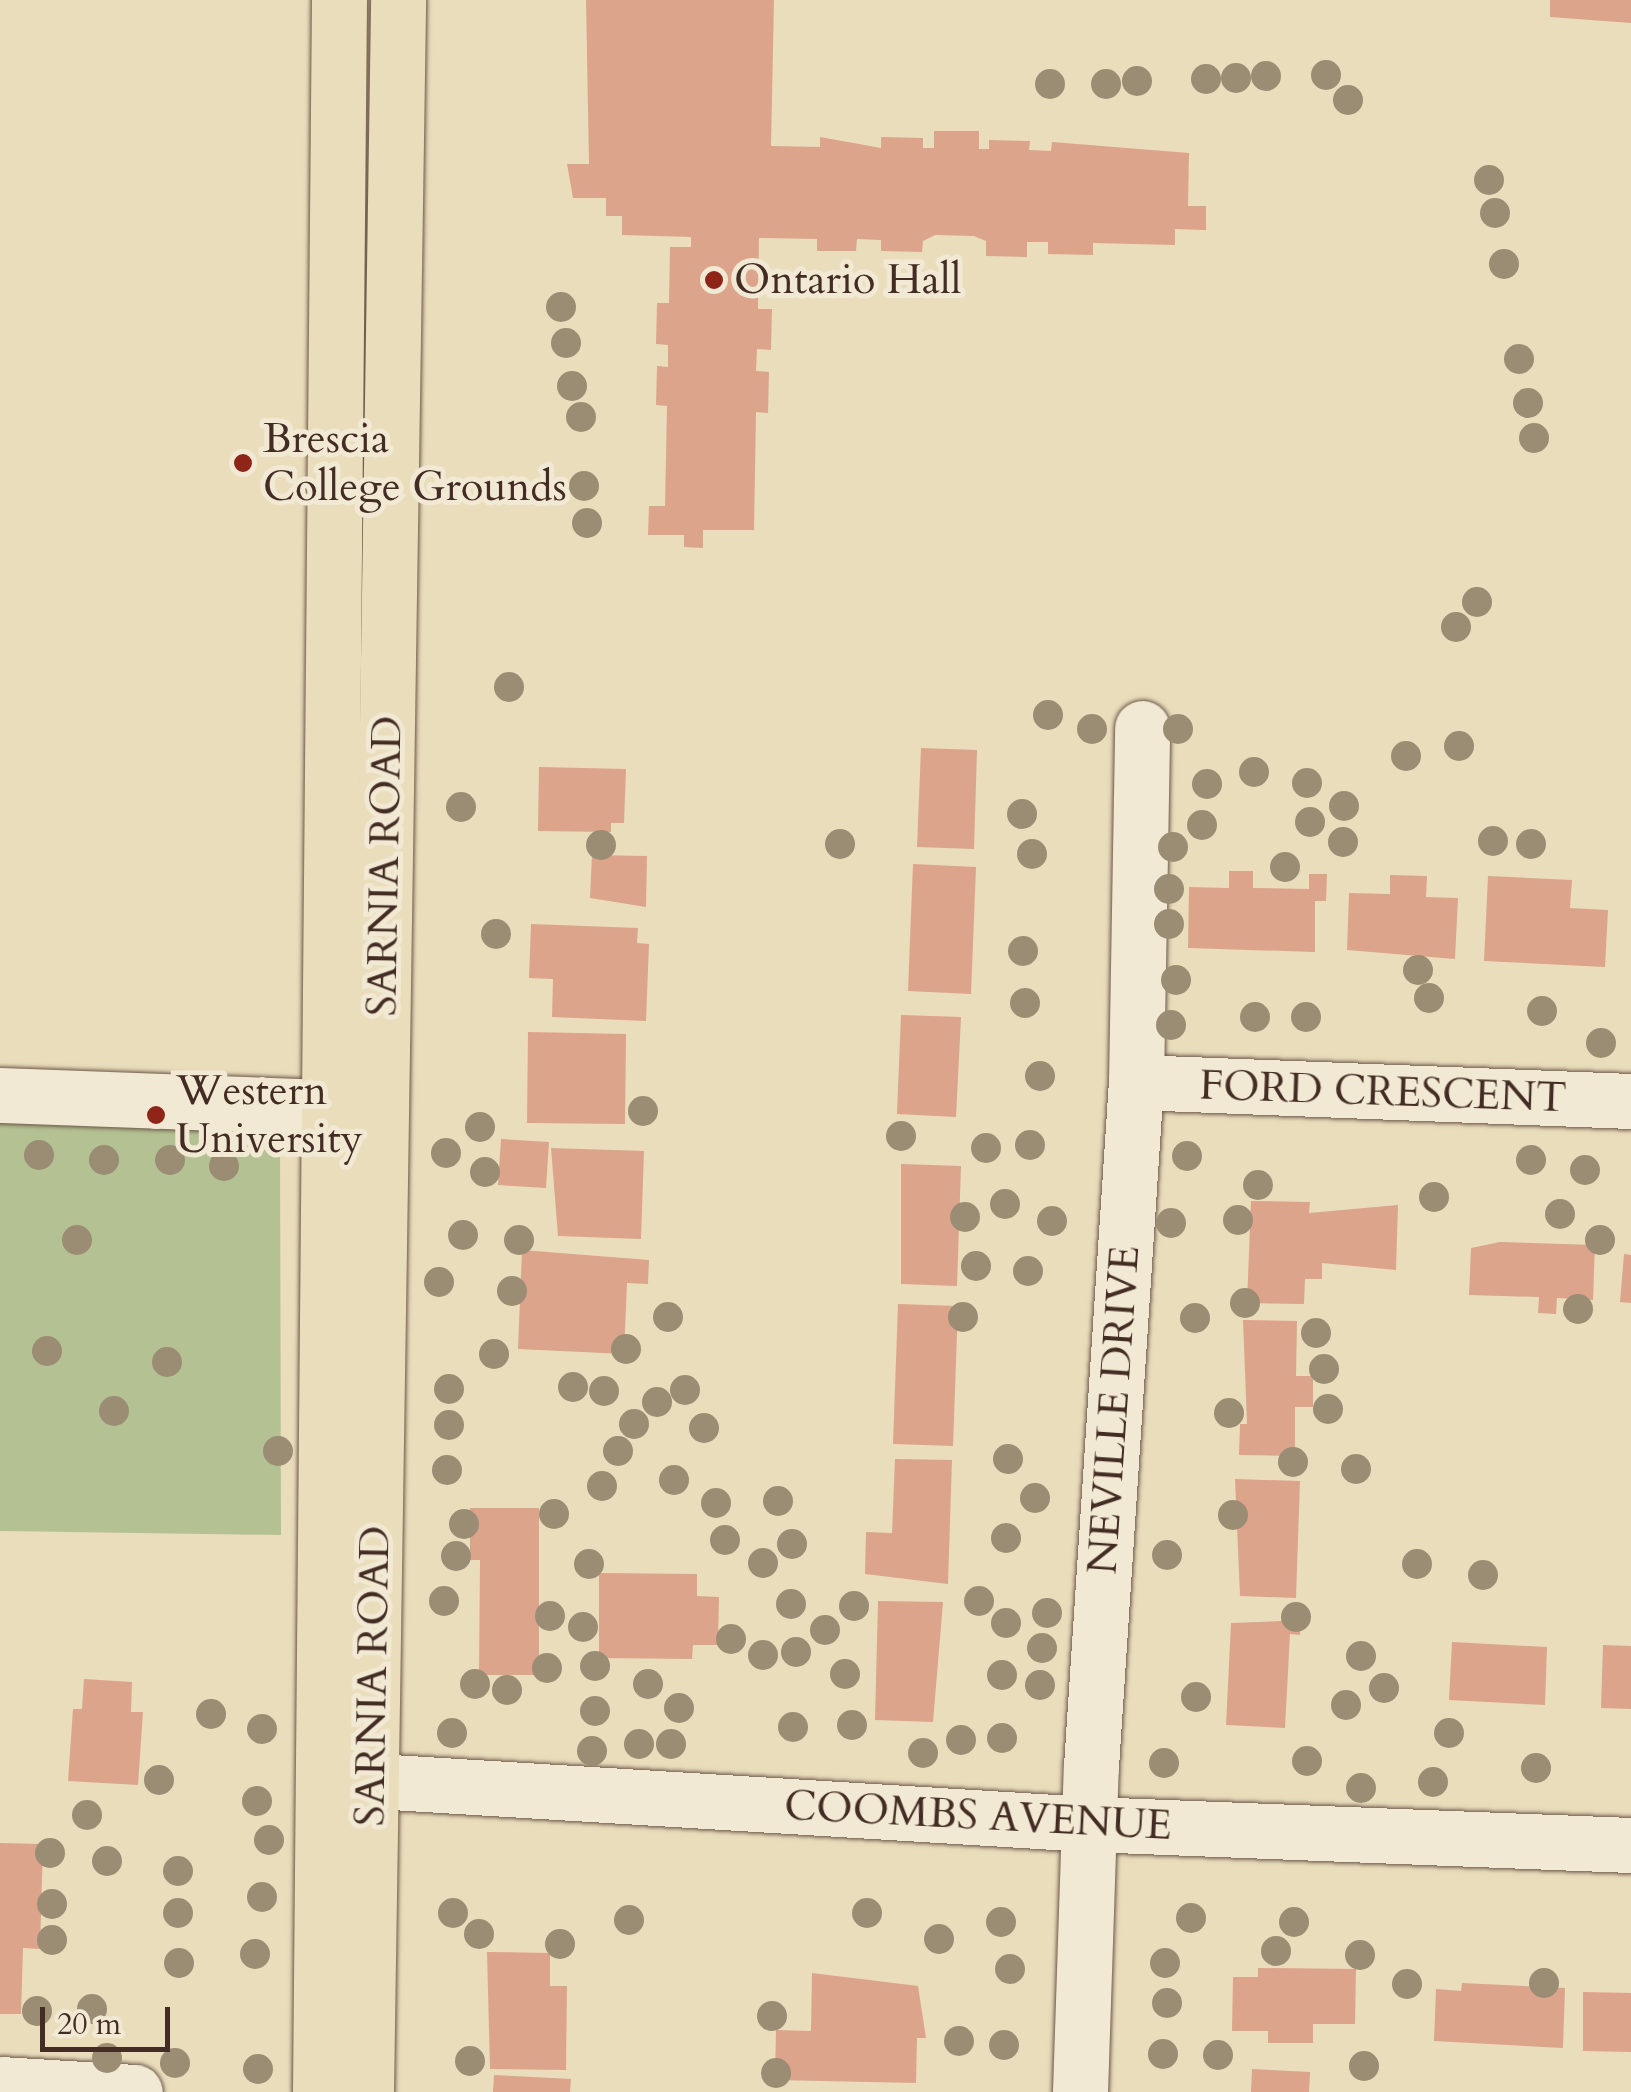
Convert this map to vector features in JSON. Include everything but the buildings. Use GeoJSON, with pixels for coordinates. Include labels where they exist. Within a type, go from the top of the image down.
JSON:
{"type":"FeatureCollection","features":[{"type":"Feature","properties":{"kind":"main road","name":"SARNIA ROAD"},"geometry":{"type":"LineString","coordinates":[[339,0],[358,1108]]}},
{"type":"Feature","properties":{"kind":"main road","name":"SARNIA ROAD"},"geometry":{"type":"LineString","coordinates":[[366,2092],[348,1780],[358,1108],[398,0]]}},
{"type":"Feature","properties":{"kind":"main road","name":"SARNIA ROAD"},"geometry":{"type":"LineString","coordinates":[[320,2092],[348,1780]]}},
{"type":"Feature","properties":{"kind":"street","name":"NEVILLE DRIVE"},"geometry":{"type":"LineString","coordinates":[[1080,2092],[1089,1824],[1136,1082],[1142,728]]}},
{"type":"Feature","properties":{"kind":"street","name":"FORD CRESCENT"},"geometry":{"type":"LineString","coordinates":[[1136,1082],[1631,1101]]}},
{"type":"Feature","properties":{"kind":"street"},"geometry":{"type":"LineString","coordinates":[[0,1096],[358,1108]]}},
{"type":"Feature","properties":{"kind":"street","name":"COOMBS AVENUE"},"geometry":{"type":"LineString","coordinates":[[348,1780],[1089,1824],[1631,1845]]}},
{"type":"Feature","properties":{"kind":"street"},"geometry":{"type":"LineString","coordinates":[[0,2084],[135,2092]]}},
{"type":"Feature","properties":{"kind":"green space"},"geometry":{"type":"Polygon","coordinates":[[[0,1122],[259,1133],[280,1142],[281,1535],[0,1531],[0,1122]]]}},
{"type":"Feature","properties":{"kind":"place","name":"Ontario Hall"},"geometry":{"type":"Point","coordinates":[714,280]}},
{"type":"Feature","properties":{"kind":"place","name":"Brescia College Grounds"},"geometry":{"type":"Point","coordinates":[243,463]}},
{"type":"Feature","properties":{"kind":"place","name":"Western University"},"geometry":{"type":"Point","coordinates":[156,1115]}}]}
